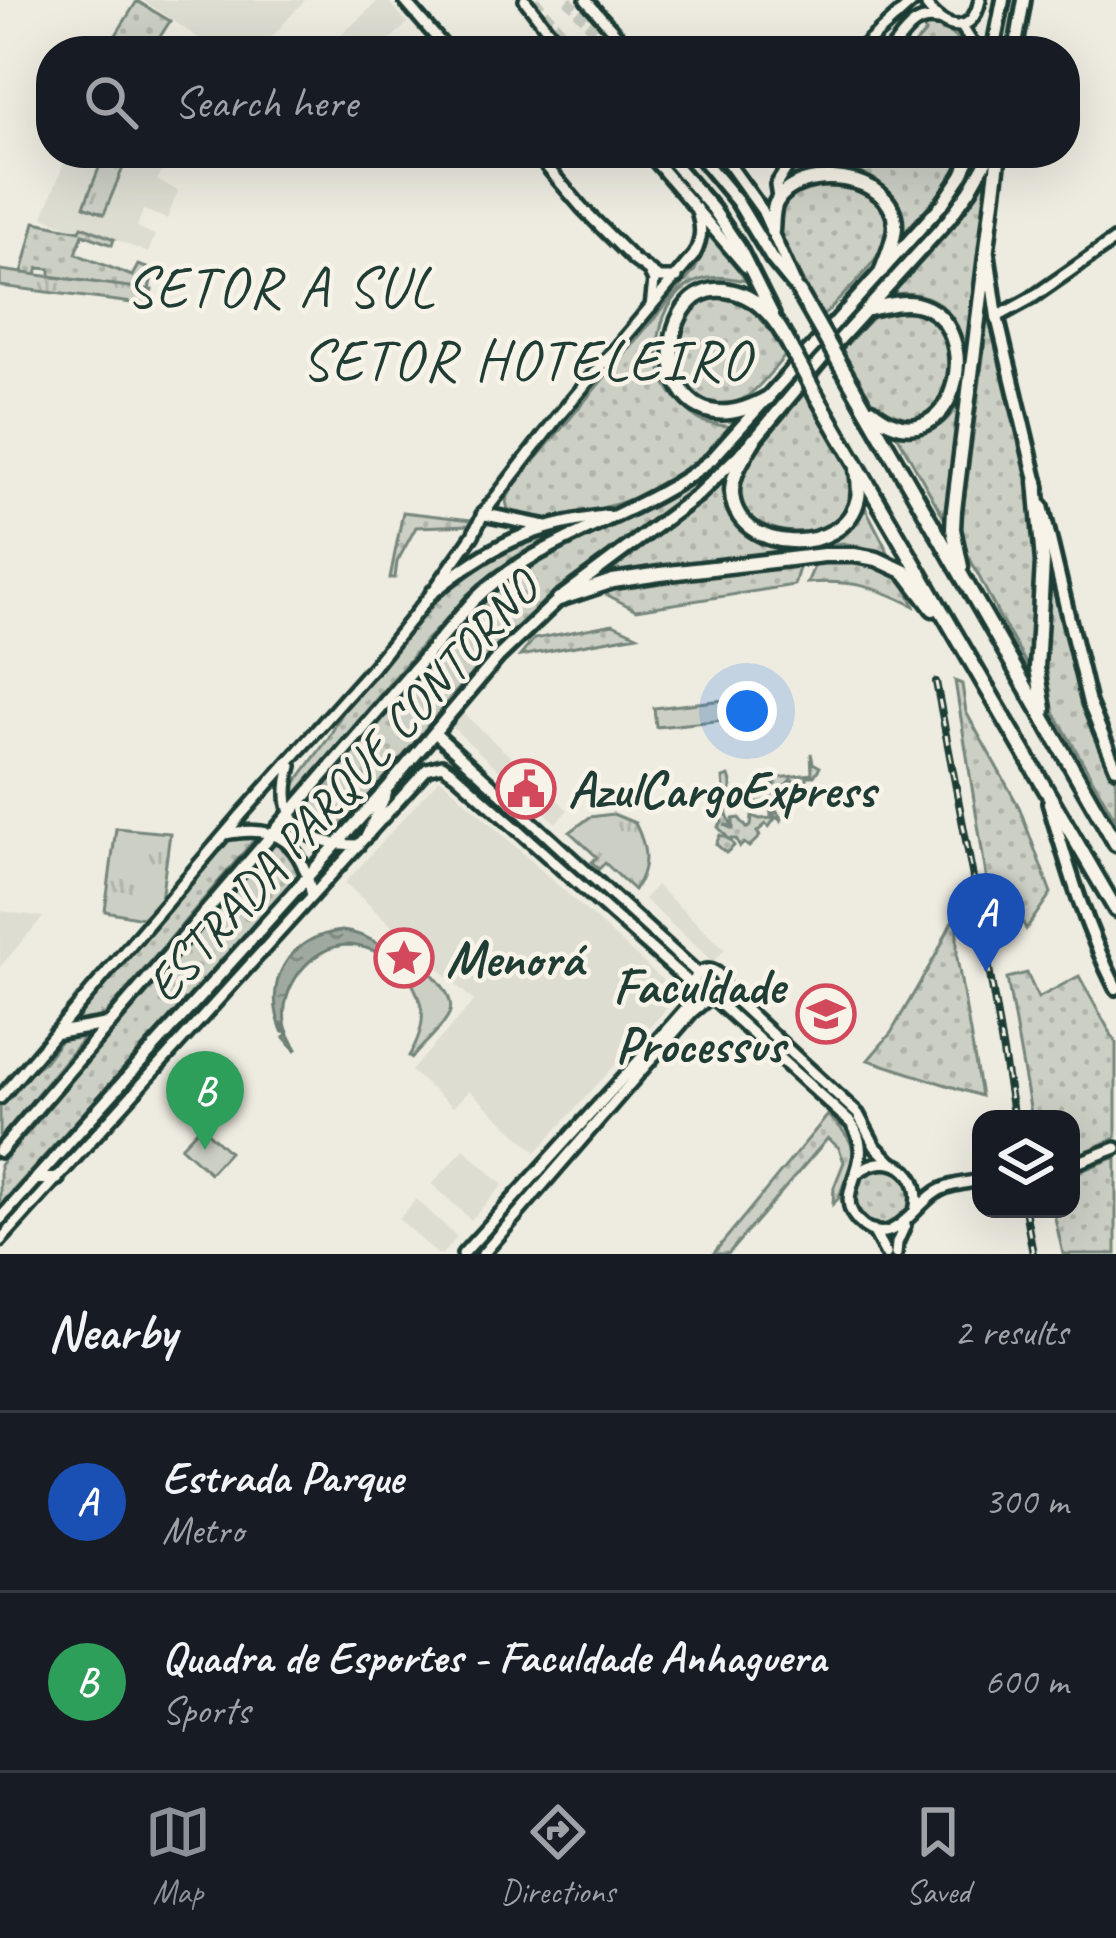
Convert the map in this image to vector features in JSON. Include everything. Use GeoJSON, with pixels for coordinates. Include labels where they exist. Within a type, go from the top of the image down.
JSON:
{"type":"FeatureCollection","features":[{"type":"Feature","properties":{"kind":"highway"},"geometry":{"type":"LineString","coordinates":[[964,580],[953,529],[954,510],[988,251],[993,168]]}},
{"type":"Feature","properties":{"kind":"highway"},"geometry":{"type":"LineString","coordinates":[[772,231],[778,198],[805,182],[840,178],[872,188],[884,196],[895,218],[882,270]]}},
{"type":"Feature","properties":{"kind":"highway"},"geometry":{"type":"LineString","coordinates":[[768,398],[739,412],[721,414],[705,411],[681,389],[673,371],[672,336],[684,307],[695,297],[709,291],[736,292],[774,317],[1116,910]]}},
{"type":"Feature","properties":{"kind":"highway"},"geometry":{"type":"LineString","coordinates":[[799,292],[1116,844]]}},
{"type":"Feature","properties":{"kind":"highway"},"geometry":{"type":"LineString","coordinates":[[861,399],[886,421],[913,427],[939,415],[955,387],[956,353],[938,316],[917,304],[869,309]]}},
{"type":"Feature","properties":{"kind":"highway"},"geometry":{"type":"LineString","coordinates":[[754,440],[734,480],[736,508],[757,531],[788,542],[825,536],[845,524],[858,498],[856,462]]}},
{"type":"Feature","properties":{"kind":"highway"},"geometry":{"type":"LineString","coordinates":[[1036,482],[1043,562],[1037,668],[1052,733]]}},
{"type":"Feature","properties":{"kind":"highway"},"geometry":{"type":"LineString","coordinates":[[559,599],[613,581],[854,555],[905,572],[966,653]]}},
{"type":"Feature","properties":{"kind":"highway"},"geometry":{"type":"LineString","coordinates":[[1087,794],[1116,829]]}},
{"type":"Feature","properties":{"kind":"main road"},"geometry":{"type":"LineString","coordinates":[[404,0],[435,36]]}},
{"type":"Feature","properties":{"kind":"main road"},"geometry":{"type":"LineString","coordinates":[[526,0],[553,36]]}},
{"type":"Feature","properties":{"kind":"main road"},"geometry":{"type":"LineString","coordinates":[[586,0],[618,36]]}},
{"type":"Feature","properties":{"kind":"main road"},"geometry":{"type":"LineString","coordinates":[[875,36],[915,0]]}},
{"type":"Feature","properties":{"kind":"main road"},"geometry":{"type":"LineString","coordinates":[[927,0],[937,20]]}},
{"type":"Feature","properties":{"kind":"main road"},"geometry":{"type":"LineString","coordinates":[[904,36],[925,17],[948,26],[961,25],[971,20],[980,0]]}},
{"type":"Feature","properties":{"kind":"main road"},"geometry":{"type":"LineString","coordinates":[[996,36],[1003,0]]}},
{"type":"Feature","properties":{"kind":"main road"},"geometry":{"type":"LineString","coordinates":[[1018,36],[1024,0]]}},
{"type":"Feature","properties":{"kind":"main road"},"geometry":{"type":"LineString","coordinates":[[889,24],[900,36]]}},
{"type":"Feature","properties":{"kind":"main road"},"geometry":{"type":"LineString","coordinates":[[961,25],[968,36]]}},
{"type":"Feature","properties":{"kind":"main road"},"geometry":{"type":"LineString","coordinates":[[548,168],[634,260],[659,278],[677,278]]}},
{"type":"Feature","properties":{"kind":"main road"},"geometry":{"type":"LineString","coordinates":[[661,168],[752,274]]}},
{"type":"Feature","properties":{"kind":"main road"},"geometry":{"type":"LineString","coordinates":[[678,168],[739,248],[774,317]]}},
{"type":"Feature","properties":{"kind":"main road"},"geometry":{"type":"LineString","coordinates":[[710,168],[799,292]]}},
{"type":"Feature","properties":{"kind":"main road"},"geometry":{"type":"LineString","coordinates":[[736,168],[772,231],[799,292]]}},
{"type":"Feature","properties":{"kind":"main road"},"geometry":{"type":"LineString","coordinates":[[778,198],[776,184],[786,168]]}},
{"type":"Feature","properties":{"kind":"main road","name":"ESTRADA PARQUE CONTORNO"},"geometry":{"type":"LineString","coordinates":[[0,1150],[490,584],[686,481],[732,440],[943,203],[965,168]]}},
{"type":"Feature","properties":{"kind":"main road","name":"ESTRADA PARQUE CONTORNO"},"geometry":{"type":"LineString","coordinates":[[0,1219],[499,657],[559,599],[698,495],[754,440],[949,219],[984,168]]}},
{"type":"Feature","properties":{"kind":"main road"},"geometry":{"type":"LineString","coordinates":[[0,1098],[374,667],[556,418],[677,278],[701,241],[696,208]]}},
{"type":"Feature","properties":{"kind":"main road"},"geometry":{"type":"LineString","coordinates":[[997,317],[1116,239]]}},
{"type":"Feature","properties":{"kind":"main road"},"geometry":{"type":"LineString","coordinates":[[988,251],[997,317],[1089,703],[1116,768]]}},
{"type":"Feature","properties":{"kind":"main road"},"geometry":{"type":"LineString","coordinates":[[649,272],[654,281],[650,310]]}},
{"type":"Feature","properties":{"kind":"main road"},"geometry":{"type":"LineString","coordinates":[[483,514],[546,526]]}},
{"type":"Feature","properties":{"kind":"main road"},"geometry":{"type":"LineString","coordinates":[[431,592],[489,550],[546,526],[617,515]]}},
{"type":"Feature","properties":{"kind":"main road"},"geometry":{"type":"LineString","coordinates":[[435,733],[698,974]]}},
{"type":"Feature","properties":{"kind":"main road"},"geometry":{"type":"LineString","coordinates":[[292,760],[285,802],[302,830],[334,845],[359,845]]}},
{"type":"Feature","properties":{"kind":"main road"},"geometry":{"type":"LineString","coordinates":[[0,1241],[434,765],[455,774],[700,995],[711,998],[842,1107],[858,1114],[875,1146],[891,1162],[927,1185],[942,1188],[972,1182]]}},
{"type":"Feature","properties":{"kind":"main road"},"geometry":{"type":"LineString","coordinates":[[1043,782],[1078,902],[1116,988]]}},
{"type":"Feature","properties":{"kind":"main road"},"geometry":{"type":"LineString","coordinates":[[368,834],[390,785]]}},
{"type":"Feature","properties":{"kind":"main road"},"geometry":{"type":"LineString","coordinates":[[225,834],[250,829],[288,843],[300,855],[312,896]]}},
{"type":"Feature","properties":{"kind":"main road"},"geometry":{"type":"LineString","coordinates":[[463,1254],[686,1008],[698,974],[706,970],[715,971],[722,988],[756,1016],[820,1088]]}},
{"type":"Feature","properties":{"kind":"main road"},"geometry":{"type":"LineString","coordinates":[[483,1254],[692,1012],[722,988]]}},
{"type":"Feature","properties":{"kind":"main road"},"geometry":{"type":"LineString","coordinates":[[56,1033],[108,1024]]}},
{"type":"Feature","properties":{"kind":"main road"},"geometry":{"type":"LineString","coordinates":[[842,1107],[861,1142],[860,1163],[848,1196],[850,1207],[873,1230],[886,1254]]}},
{"type":"Feature","properties":{"kind":"main road"},"geometry":{"type":"LineString","coordinates":[[1080,1162],[1116,1148]]}},
{"type":"Feature","properties":{"kind":"main road"},"geometry":{"type":"LineString","coordinates":[[855,1176],[871,1164],[891,1162]]}},
{"type":"Feature","properties":{"kind":"main road"},"geometry":{"type":"LineString","coordinates":[[873,1230],[896,1229],[909,1219],[918,1193],[908,1172]]}},
{"type":"Feature","properties":{"kind":"main road"},"geometry":{"type":"LineString","coordinates":[[37,1179],[57,1179]]}},
{"type":"Feature","properties":{"kind":"main road"},"geometry":{"type":"LineString","coordinates":[[896,1254],[899,1233],[942,1188]]}},
{"type":"Feature","properties":{"kind":"shaded area"},"geometry":{"type":"Polygon","coordinates":[[[143,0],[305,0],[273,36],[195,36],[143,0]]]}},
{"type":"Feature","properties":{"kind":"shaded area"},"geometry":{"type":"Polygon","coordinates":[[[379,0],[387,0],[408,23],[394,36],[340,36],[379,0]]]}},
{"type":"Feature","properties":{"kind":"shaded area"},"geometry":{"type":"Polygon","coordinates":[[[62,168],[165,168],[157,180],[178,191],[167,219],[143,210],[137,227],[155,235],[148,253],[83,226],[80,231],[43,217],[62,168]]]}},
{"type":"Feature","properties":{"kind":"shaded area"},"geometry":{"type":"Polygon","coordinates":[[[463,713],[568,810],[556,823],[451,726],[463,713]]]}},
{"type":"Feature","properties":{"kind":"shaded area"},"geometry":{"type":"Polygon","coordinates":[[[440,778],[679,995],[536,1152],[469,1090],[453,1107],[411,1071],[474,1001],[345,883],[440,778]]]}},
{"type":"Feature","properties":{"kind":"shaded area"},"geometry":{"type":"Polygon","coordinates":[[[656,885],[725,949],[713,962],[644,899],[656,885]]]}},
{"type":"Feature","properties":{"kind":"shaded area"},"geometry":{"type":"Polygon","coordinates":[[[0,911],[43,917],[0,967],[0,911]]]}},
{"type":"Feature","properties":{"kind":"shaded area"},"geometry":{"type":"Polygon","coordinates":[[[464,1149],[503,1185],[471,1220],[432,1184],[464,1149]]]}},
{"type":"Feature","properties":{"kind":"shaded area"},"geometry":{"type":"Polygon","coordinates":[[[416,1199],[457,1237],[442,1254],[399,1219],[416,1199]]]}},
{"type":"Feature","properties":{"kind":"green space"},"geometry":{"type":"Polygon","coordinates":[[[137,1],[170,21],[160,36],[115,36],[137,1]]]}},
{"type":"Feature","properties":{"kind":"green space"},"geometry":{"type":"Polygon","coordinates":[[[926,24],[954,36],[922,36],[926,32],[921,27],[926,24]]]}},
{"type":"Feature","properties":{"kind":"green space"},"geometry":{"type":"Polygon","coordinates":[[[99,168],[123,168],[104,214],[84,206],[99,168]]]}},
{"type":"Feature","properties":{"kind":"green space"},"geometry":{"type":"Polygon","coordinates":[[[797,168],[956,168],[903,234],[900,212],[891,195],[862,173],[825,169],[787,183],[797,168]]]}},
{"type":"Feature","properties":{"kind":"green space"},"geometry":{"type":"Polygon","coordinates":[[[972,168],[978,168],[930,232],[699,486],[557,589],[507,636],[336,832],[321,831],[309,823],[302,814],[304,805],[494,585],[694,480],[926,229],[972,168]]]}},
{"type":"Feature","properties":{"kind":"green space"},"geometry":{"type":"Polygon","coordinates":[[[992,168],[949,527],[896,433],[925,432],[953,412],[964,378],[961,341],[946,310],[933,300],[885,295],[963,211],[992,168]]]}},
{"type":"Feature","properties":{"kind":"green space"},"geometry":{"type":"Polygon","coordinates":[[[841,181],[871,193],[886,208],[890,225],[872,263],[823,316],[778,236],[777,221],[780,208],[793,192],[841,181]]]}},
{"type":"Feature","properties":{"kind":"green space"},"geometry":{"type":"Polygon","coordinates":[[[35,222],[80,231],[82,226],[114,239],[112,245],[83,234],[76,254],[132,276],[138,265],[153,270],[149,290],[50,276],[50,269],[38,268],[36,275],[22,273],[35,222]]]}},
{"type":"Feature","properties":{"kind":"green space"},"geometry":{"type":"Polygon","coordinates":[[[710,230],[746,281],[711,278],[686,287],[667,310],[659,355],[666,384],[680,402],[700,420],[732,427],[686,473],[642,495],[568,516],[524,516],[508,510],[506,501],[513,486],[695,270],[710,230]]]}},
{"type":"Feature","properties":{"kind":"green space"},"geometry":{"type":"Polygon","coordinates":[[[0,270],[152,290],[148,305],[0,286],[0,270]]]}},
{"type":"Feature","properties":{"kind":"green space"},"geometry":{"type":"Polygon","coordinates":[[[988,277],[1075,669],[1116,778],[1116,820],[963,545],[961,527],[984,350],[988,277]]]}},
{"type":"Feature","properties":{"kind":"green space"},"geometry":{"type":"Polygon","coordinates":[[[730,293],[757,309],[785,356],[746,397],[729,405],[713,405],[689,388],[676,357],[676,340],[681,321],[697,301],[730,293]]]}},
{"type":"Feature","properties":{"kind":"green space"},"geometry":{"type":"Polygon","coordinates":[[[907,306],[940,324],[952,371],[947,395],[936,411],[909,419],[891,416],[875,406],[842,349],[878,312],[907,306]]]}},
{"type":"Feature","properties":{"kind":"green space"},"geometry":{"type":"Polygon","coordinates":[[[804,392],[840,451],[853,483],[842,517],[820,532],[791,532],[761,523],[750,516],[738,492],[746,460],[804,392]]]}},
{"type":"Feature","properties":{"kind":"green space"},"geometry":{"type":"Polygon","coordinates":[[[727,471],[728,499],[740,523],[808,543],[836,536],[866,509],[889,554],[843,543],[599,575],[693,506],[727,471]]]}},
{"type":"Feature","properties":{"kind":"green space"},"geometry":{"type":"Polygon","coordinates":[[[403,512],[472,520],[471,525],[416,527],[397,562],[395,578],[390,578],[403,512]]]}},
{"type":"Feature","properties":{"kind":"green space"},"geometry":{"type":"Polygon","coordinates":[[[586,525],[486,580],[426,640],[290,802],[293,786],[344,710],[458,576],[504,546],[586,525]]]}},
{"type":"Feature","properties":{"kind":"green space"},"geometry":{"type":"Polygon","coordinates":[[[801,561],[794,585],[636,610],[598,590],[623,583],[801,561]]]}},
{"type":"Feature","properties":{"kind":"green space"},"geometry":{"type":"Polygon","coordinates":[[[816,562],[862,563],[887,570],[907,590],[914,606],[862,586],[807,583],[816,562]]]}},
{"type":"Feature","properties":{"kind":"green space"},"geometry":{"type":"Polygon","coordinates":[[[613,624],[637,635],[520,656],[534,639],[613,624]]]}},
{"type":"Feature","properties":{"kind":"green space"},"geometry":{"type":"Polygon","coordinates":[[[955,681],[962,684],[966,712],[1019,807],[1051,893],[1026,929],[1023,923],[1002,927],[1001,938],[997,918],[993,919],[955,681]]]}},
{"type":"Feature","properties":{"kind":"green space"},"geometry":{"type":"Polygon","coordinates":[[[733,699],[735,719],[656,727],[654,708],[733,699]]]}},
{"type":"Feature","properties":{"kind":"green space"},"geometry":{"type":"Polygon","coordinates":[[[811,753],[813,763],[820,767],[814,776],[797,784],[791,779],[786,785],[790,789],[771,815],[770,802],[731,805],[723,816],[727,814],[732,826],[724,825],[733,829],[733,819],[739,818],[747,828],[752,816],[772,818],[776,811],[781,821],[776,817],[769,827],[766,824],[749,847],[730,839],[734,846],[726,853],[716,844],[720,835],[730,840],[718,827],[722,822],[719,807],[725,799],[723,778],[729,776],[731,783],[726,799],[776,784],[776,778],[812,774],[811,753]]]}},
{"type":"Feature","properties":{"kind":"green space"},"geometry":{"type":"Polygon","coordinates":[[[613,814],[635,823],[642,840],[645,865],[634,890],[605,863],[599,869],[592,862],[597,857],[570,832],[590,817],[613,814]]]}},
{"type":"Feature","properties":{"kind":"green space"},"geometry":{"type":"Polygon","coordinates":[[[116,828],[170,833],[161,900],[142,918],[105,911],[116,828]]]}},
{"type":"Feature","properties":{"kind":"green space"},"geometry":{"type":"Polygon","coordinates":[[[259,834],[107,1013],[97,1020],[69,1025],[230,836],[259,834]]]}},
{"type":"Feature","properties":{"kind":"green space"},"geometry":{"type":"Polygon","coordinates":[[[276,840],[296,854],[301,873],[0,1205],[0,1165],[276,840]]]}},
{"type":"Feature","properties":{"kind":"green space"},"geometry":{"type":"Polygon","coordinates":[[[957,911],[957,958],[981,1096],[868,1060],[891,1033],[957,911]]]}},
{"type":"Feature","properties":{"kind":"green space"},"geometry":{"type":"Polygon","coordinates":[[[389,936],[440,983],[451,1004],[446,1020],[412,1058],[422,1013],[389,936]]]}},
{"type":"Feature","properties":{"kind":"green space"},"geometry":{"type":"Polygon","coordinates":[[[1027,973],[1038,998],[1079,976],[1116,1043],[1116,1137],[1080,1155],[1080,1110],[1030,1110],[1007,978],[1027,973]]]}},
{"type":"Feature","properties":{"kind":"green space"},"geometry":{"type":"Polygon","coordinates":[[[90,1030],[0,1139],[0,1107],[64,1036],[90,1030]]]}},
{"type":"Feature","properties":{"kind":"green space"},"geometry":{"type":"Polygon","coordinates":[[[828,1115],[852,1145],[838,1199],[833,1204],[844,1162],[839,1148],[828,1138],[728,1254],[713,1254],[828,1115]]]}},
{"type":"Feature","properties":{"kind":"green space"},"geometry":{"type":"Polygon","coordinates":[[[201,1126],[229,1152],[210,1173],[181,1147],[201,1126]]]}},
{"type":"Feature","properties":{"kind":"green space"},"geometry":{"type":"Polygon","coordinates":[[[1116,1157],[1116,1254],[1063,1254],[1055,1218],[1080,1218],[1080,1171],[1116,1157]]]}},
{"type":"Feature","properties":{"kind":"green space"},"geometry":{"type":"Polygon","coordinates":[[[883,1168],[903,1177],[912,1197],[903,1217],[883,1226],[863,1217],[854,1197],[863,1177],[883,1168]]]}},
{"type":"Feature","properties":{"kind":"water"},"geometry":{"type":"Polygon","coordinates":[[[342,931],[374,941],[392,960],[346,945],[310,961],[287,996],[286,1026],[295,1050],[284,1037],[287,1034],[277,1014],[278,980],[284,965],[307,942],[342,931]]]}},
{"type":"Feature","properties":{"kind":"waterway"},"geometry":{"type":"LineString","coordinates":[[1106,251],[1116,246]]}},
{"type":"Feature","properties":{"kind":"tunnel"},"geometry":{"type":"LineString","coordinates":[[535,0],[565,36]]}},
{"type":"Feature","properties":{"kind":"tunnel"},"geometry":{"type":"LineString","coordinates":[[568,0],[598,36]]}},
{"type":"Feature","properties":{"kind":"railway"},"geometry":{"type":"LineString","coordinates":[[936,682],[1013,1110]]}},
{"type":"Feature","properties":{"kind":"railway"},"geometry":{"type":"LineString","coordinates":[[1027,1218],[1033,1254]]}},
{"type":"Feature","properties":{"kind":"place","name":"AzulCargoExpress"},"geometry":{"type":"Point","coordinates":[526,789]}},
{"type":"Feature","properties":{"kind":"place","name":"Menorá"},"geometry":{"type":"Point","coordinates":[404,958]}},
{"type":"Feature","properties":{"kind":"place","name":"Estrada Parque"},"geometry":{"type":"Point","coordinates":[986,972]}},
{"type":"Feature","properties":{"kind":"place","name":"Faculdade Processus"},"geometry":{"type":"Point","coordinates":[826,1014]}},
{"type":"Feature","properties":{"kind":"place","name":"Quadra de Esportes - Faculdade Anhaguera"},"geometry":{"type":"Point","coordinates":[205,1150]}},
{"type":"Feature","properties":{"kind":"district","name":"SETOR A SUL"},"geometry":{"type":"Point","coordinates":[281,286]}},
{"type":"Feature","properties":{"kind":"district","name":"SETOR HOTELEIRO"},"geometry":{"type":"Point","coordinates":[527,359]}}]}
